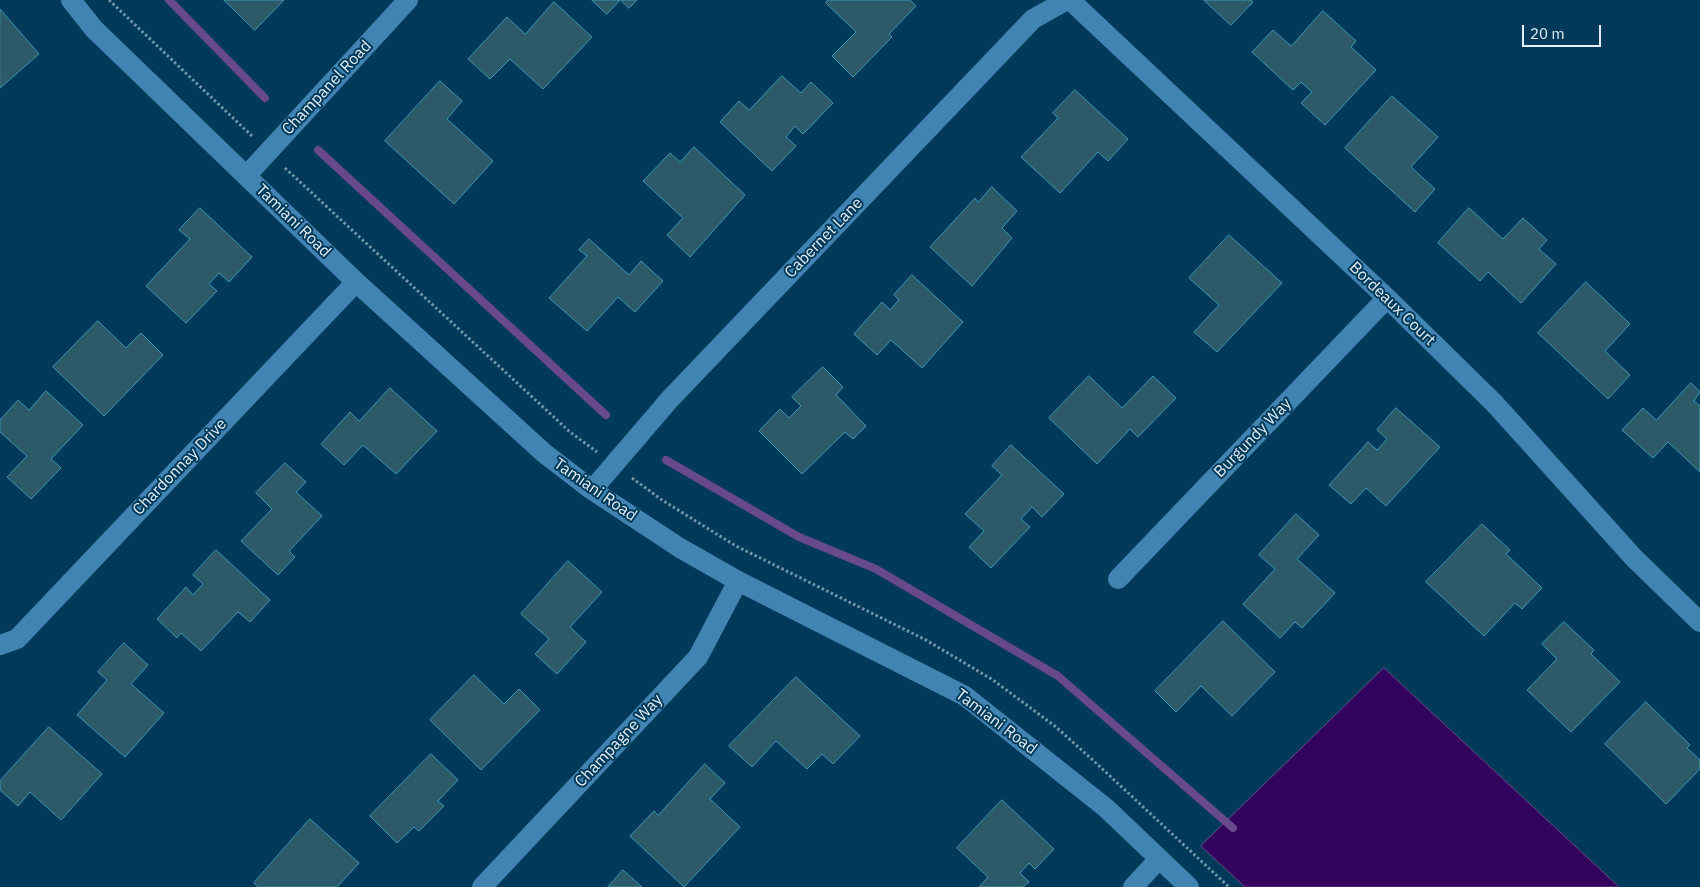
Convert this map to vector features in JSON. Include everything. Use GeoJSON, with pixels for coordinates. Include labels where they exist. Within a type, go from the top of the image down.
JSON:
{"type":"FeatureCollection","features":[{"type":"Feature","properties":{"kind":"street","name":"Tamiani Road"},"geometry":{"type":"LineString","coordinates":[[71,0],[94,29],[356,282],[544,453],[592,490],[680,548],[738,581],[965,696],[1106,808],[1189,887]]}},
{"type":"Feature","properties":{"kind":"street","name":"Champanel Road"},"geometry":{"type":"LineString","coordinates":[[246,176],[408,0]]}},
{"type":"Feature","properties":{"kind":"street","name":"Bordeaux Court"},"geometry":{"type":"LineString","coordinates":[[1068,0],[1387,298],[1495,404],[1634,558],[1700,622]]}},
{"type":"Feature","properties":{"kind":"street","name":"Cabernet Lane"},"geometry":{"type":"LineString","coordinates":[[592,490],[670,399],[1033,18],[1068,0]]}},
{"type":"Feature","properties":{"kind":"street","name":"Chardonnay Drive"},"geometry":{"type":"LineString","coordinates":[[0,645],[17,639],[356,282]]}},
{"type":"Feature","properties":{"kind":"street","name":"Burgundy Way"},"geometry":{"type":"LineString","coordinates":[[1118,579],[1387,298]]}},
{"type":"Feature","properties":{"kind":"street","name":"Champagne Way"},"geometry":{"type":"LineString","coordinates":[[482,887],[698,657],[738,581]]}},
{"type":"Feature","properties":{"kind":"street"},"geometry":{"type":"LineString","coordinates":[[1133,887],[1159,859]]}},
{"type":"Feature","properties":{"kind":"path"},"geometry":{"type":"LineString","coordinates":[[110,0],[268,152],[570,432],[662,500],[736,546],[926,640],[993,680],[1069,739],[1230,887]]}},
{"type":"Feature","properties":{"kind":"shaded area"},"geometry":{"type":"Polygon","coordinates":[[[1384,668],[1619,887],[1245,887],[1201,846],[1384,668]]]}},
{"type":"Feature","properties":{"kind":"building"},"geometry":{"type":"Polygon","coordinates":[[[224,0],[284,0],[255,30],[224,0]]]}},
{"type":"Feature","properties":{"kind":"building"},"geometry":{"type":"Polygon","coordinates":[[[592,0],[620,0],[607,14],[592,0]]]}},
{"type":"Feature","properties":{"kind":"building"},"geometry":{"type":"Polygon","coordinates":[[[621,0],[637,0],[629,8],[621,0]]]}},
{"type":"Feature","properties":{"kind":"building"},"geometry":{"type":"Polygon","coordinates":[[[828,0],[910,0],[916,6],[889,34],[892,37],[853,77],[832,56],[856,32],[826,3],[828,0]]]}},
{"type":"Feature","properties":{"kind":"building"},"geometry":{"type":"Polygon","coordinates":[[[1204,0],[1251,0],[1253,2],[1231,25],[1204,0]]]}},
{"type":"Feature","properties":{"kind":"building"},"geometry":{"type":"Polygon","coordinates":[[[554,2],[592,37],[543,89],[510,59],[490,79],[468,59],[507,17],[525,34],[554,2]]]}},
{"type":"Feature","properties":{"kind":"building"},"geometry":{"type":"Polygon","coordinates":[[[0,9],[39,54],[0,88],[0,9]]]}},
{"type":"Feature","properties":{"kind":"building"},"geometry":{"type":"Polygon","coordinates":[[[1323,11],[1356,41],[1351,47],[1376,70],[1325,125],[1301,103],[1312,92],[1301,82],[1293,90],[1252,52],[1273,30],[1291,46],[1323,11]]]}},
{"type":"Feature","properties":{"kind":"building"},"geometry":{"type":"Polygon","coordinates":[[[782,76],[801,93],[811,82],[833,103],[803,134],[795,126],[786,137],[796,146],[772,171],[720,122],[739,101],[749,110],[782,76]]]}},
{"type":"Feature","properties":{"kind":"building"},"geometry":{"type":"Polygon","coordinates":[[[440,81],[462,101],[447,119],[493,161],[454,204],[385,141],[440,81]]]}},
{"type":"Feature","properties":{"kind":"building"},"geometry":{"type":"Polygon","coordinates":[[[1075,90],[1128,139],[1108,161],[1098,152],[1060,193],[1021,157],[1058,118],[1053,113],[1075,90]]]}},
{"type":"Feature","properties":{"kind":"building"},"geometry":{"type":"Polygon","coordinates":[[[1392,96],[1438,137],[1411,167],[1435,189],[1415,212],[1345,148],[1392,96]]]}},
{"type":"Feature","properties":{"kind":"building"},"geometry":{"type":"Polygon","coordinates":[[[694,147],[745,195],[690,257],[667,235],[683,218],[643,181],[670,153],[680,162],[694,147]]]}},
{"type":"Feature","properties":{"kind":"building"},"geometry":{"type":"Polygon","coordinates":[[[992,187],[1017,211],[1002,228],[1012,238],[972,286],[930,247],[975,198],[978,202],[992,187]]]}},
{"type":"Feature","properties":{"kind":"building"},"geometry":{"type":"Polygon","coordinates":[[[200,208],[252,257],[229,282],[219,273],[209,284],[217,291],[186,323],[146,286],[190,239],[179,230],[200,208]]]}},
{"type":"Feature","properties":{"kind":"building"},"geometry":{"type":"Polygon","coordinates":[[[1469,208],[1503,239],[1523,218],[1547,240],[1539,249],[1556,264],[1521,303],[1488,272],[1480,281],[1438,243],[1469,208]]]}},
{"type":"Feature","properties":{"kind":"building"},"geometry":{"type":"Polygon","coordinates":[[[1229,235],[1282,283],[1217,352],[1194,332],[1219,305],[1189,278],[1229,235]]]}},
{"type":"Feature","properties":{"kind":"building"},"geometry":{"type":"Polygon","coordinates":[[[589,239],[629,275],[641,261],[663,281],[635,312],[618,297],[587,331],[549,298],[587,256],[579,250],[589,239]]]}},
{"type":"Feature","properties":{"kind":"building"},"geometry":{"type":"Polygon","coordinates":[[[912,275],[963,322],[922,368],[891,340],[877,355],[854,334],[882,302],[890,310],[899,300],[894,295],[912,275]]]}},
{"type":"Feature","properties":{"kind":"building"},"geometry":{"type":"Polygon","coordinates":[[[1586,282],[1630,324],[1605,351],[1630,375],[1608,399],[1538,333],[1586,282]]]}},
{"type":"Feature","properties":{"kind":"building"},"geometry":{"type":"Polygon","coordinates":[[[98,321],[126,348],[141,333],[163,355],[104,416],[53,367],[98,321]]]}},
{"type":"Feature","properties":{"kind":"building"},"geometry":{"type":"Polygon","coordinates":[[[823,367],[843,387],[836,395],[866,426],[853,439],[845,432],[802,474],[759,431],[780,409],[789,418],[801,406],[792,397],[823,367]]]}},
{"type":"Feature","properties":{"kind":"building"},"geometry":{"type":"Polygon","coordinates":[[[1089,376],[1122,408],[1153,376],[1176,398],[1138,437],[1130,429],[1097,464],[1049,418],[1089,376]]]}},
{"type":"Feature","properties":{"kind":"building"},"geometry":{"type":"Polygon","coordinates":[[[1691,383],[1700,392],[1694,401],[1700,406],[1700,472],[1668,442],[1653,458],[1622,430],[1643,408],[1656,420],[1691,383]]]}},
{"type":"Feature","properties":{"kind":"building"},"geometry":{"type":"Polygon","coordinates":[[[390,388],[437,431],[396,474],[363,445],[344,465],[321,444],[350,412],[359,421],[390,388]]]}},
{"type":"Feature","properties":{"kind":"building"},"geometry":{"type":"Polygon","coordinates":[[[46,391],[83,425],[51,459],[61,468],[31,499],[7,477],[27,456],[0,432],[0,420],[18,400],[29,410],[46,391]]]}},
{"type":"Feature","properties":{"kind":"building"},"geometry":{"type":"Polygon","coordinates":[[[1396,408],[1440,447],[1386,506],[1366,488],[1351,504],[1329,485],[1368,442],[1377,450],[1387,439],[1377,430],[1396,408]]]}},
{"type":"Feature","properties":{"kind":"building"},"geometry":{"type":"Polygon","coordinates":[[[1011,445],[1064,494],[1042,517],[1032,507],[1021,519],[1030,527],[991,568],[969,547],[984,531],[965,514],[1002,475],[992,466],[1011,445]]]}},
{"type":"Feature","properties":{"kind":"building"},"geometry":{"type":"Polygon","coordinates":[[[285,463],[306,482],[296,492],[322,516],[289,551],[295,557],[278,575],[241,541],[272,509],[256,493],[285,463]]]}},
{"type":"Feature","properties":{"kind":"building"},"geometry":{"type":"Polygon","coordinates":[[[1296,514],[1319,535],[1297,559],[1335,593],[1302,628],[1295,622],[1280,638],[1243,604],[1275,569],[1259,555],[1296,514]]]}},
{"type":"Feature","properties":{"kind":"building"},"geometry":{"type":"Polygon","coordinates":[[[1482,524],[1510,550],[1506,554],[1542,588],[1522,609],[1515,603],[1484,636],[1426,582],[1482,524]]]}},
{"type":"Feature","properties":{"kind":"building"},"geometry":{"type":"Polygon","coordinates":[[[216,550],[270,600],[250,622],[238,612],[201,651],[181,633],[177,638],[157,619],[186,587],[193,595],[203,584],[193,575],[216,550]]]}},
{"type":"Feature","properties":{"kind":"building"},"geometry":{"type":"Polygon","coordinates":[[[568,561],[602,592],[570,627],[586,642],[557,674],[535,654],[549,639],[521,614],[568,561]]]}},
{"type":"Feature","properties":{"kind":"building"},"geometry":{"type":"Polygon","coordinates":[[[1223,621],[1275,672],[1232,716],[1201,686],[1176,712],[1155,691],[1223,621]]]}},
{"type":"Feature","properties":{"kind":"building"},"geometry":{"type":"Polygon","coordinates":[[[1564,622],[1594,650],[1591,654],[1620,682],[1571,732],[1527,690],[1557,659],[1542,644],[1564,622]]]}},
{"type":"Feature","properties":{"kind":"building"},"geometry":{"type":"Polygon","coordinates":[[[124,643],[148,665],[131,684],[164,713],[125,757],[77,715],[107,680],[98,672],[124,643]]]}},
{"type":"Feature","properties":{"kind":"building"},"geometry":{"type":"Polygon","coordinates":[[[474,675],[504,704],[519,689],[540,710],[481,770],[430,720],[474,675]]]}},
{"type":"Feature","properties":{"kind":"building"},"geometry":{"type":"Polygon","coordinates":[[[796,677],[860,736],[833,764],[822,754],[807,769],[776,741],[752,767],[729,746],[796,677]]]}},
{"type":"Feature","properties":{"kind":"building"},"geometry":{"type":"Polygon","coordinates":[[[1646,702],[1690,745],[1687,748],[1700,760],[1700,769],[1666,804],[1605,744],[1646,702]]]}},
{"type":"Feature","properties":{"kind":"building"},"geometry":{"type":"Polygon","coordinates":[[[49,727],[102,774],[61,820],[30,792],[18,806],[0,790],[0,781],[49,727]]]}},
{"type":"Feature","properties":{"kind":"building"},"geometry":{"type":"Polygon","coordinates":[[[431,754],[458,780],[438,801],[444,806],[419,831],[414,827],[397,843],[370,816],[431,754]]]}},
{"type":"Feature","properties":{"kind":"building"},"geometry":{"type":"Polygon","coordinates":[[[705,764],[725,783],[710,799],[740,827],[684,887],[630,836],[654,811],[658,815],[705,764]]]}},
{"type":"Feature","properties":{"kind":"building"},"geometry":{"type":"Polygon","coordinates":[[[1002,800],[1054,849],[1035,869],[1029,863],[1020,873],[1029,882],[1023,887],[979,887],[988,877],[957,848],[1002,800]]]}},
{"type":"Feature","properties":{"kind":"building"},"geometry":{"type":"Polygon","coordinates":[[[310,819],[359,863],[337,887],[258,887],[254,883],[310,819]]]}},
{"type":"Feature","properties":{"kind":"building"},"geometry":{"type":"Polygon","coordinates":[[[623,870],[642,887],[608,887],[623,870]]]}},
{"type":"Feature","properties":{"kind":"waterway"},"geometry":{"type":"LineString","coordinates":[[169,0],[265,98]]}},
{"type":"Feature","properties":{"kind":"waterway"},"geometry":{"type":"LineString","coordinates":[[318,150],[606,415]]}},
{"type":"Feature","properties":{"kind":"waterway"},"geometry":{"type":"LineString","coordinates":[[666,460],[799,537],[876,569],[1058,676],[1233,828]]}}]}
